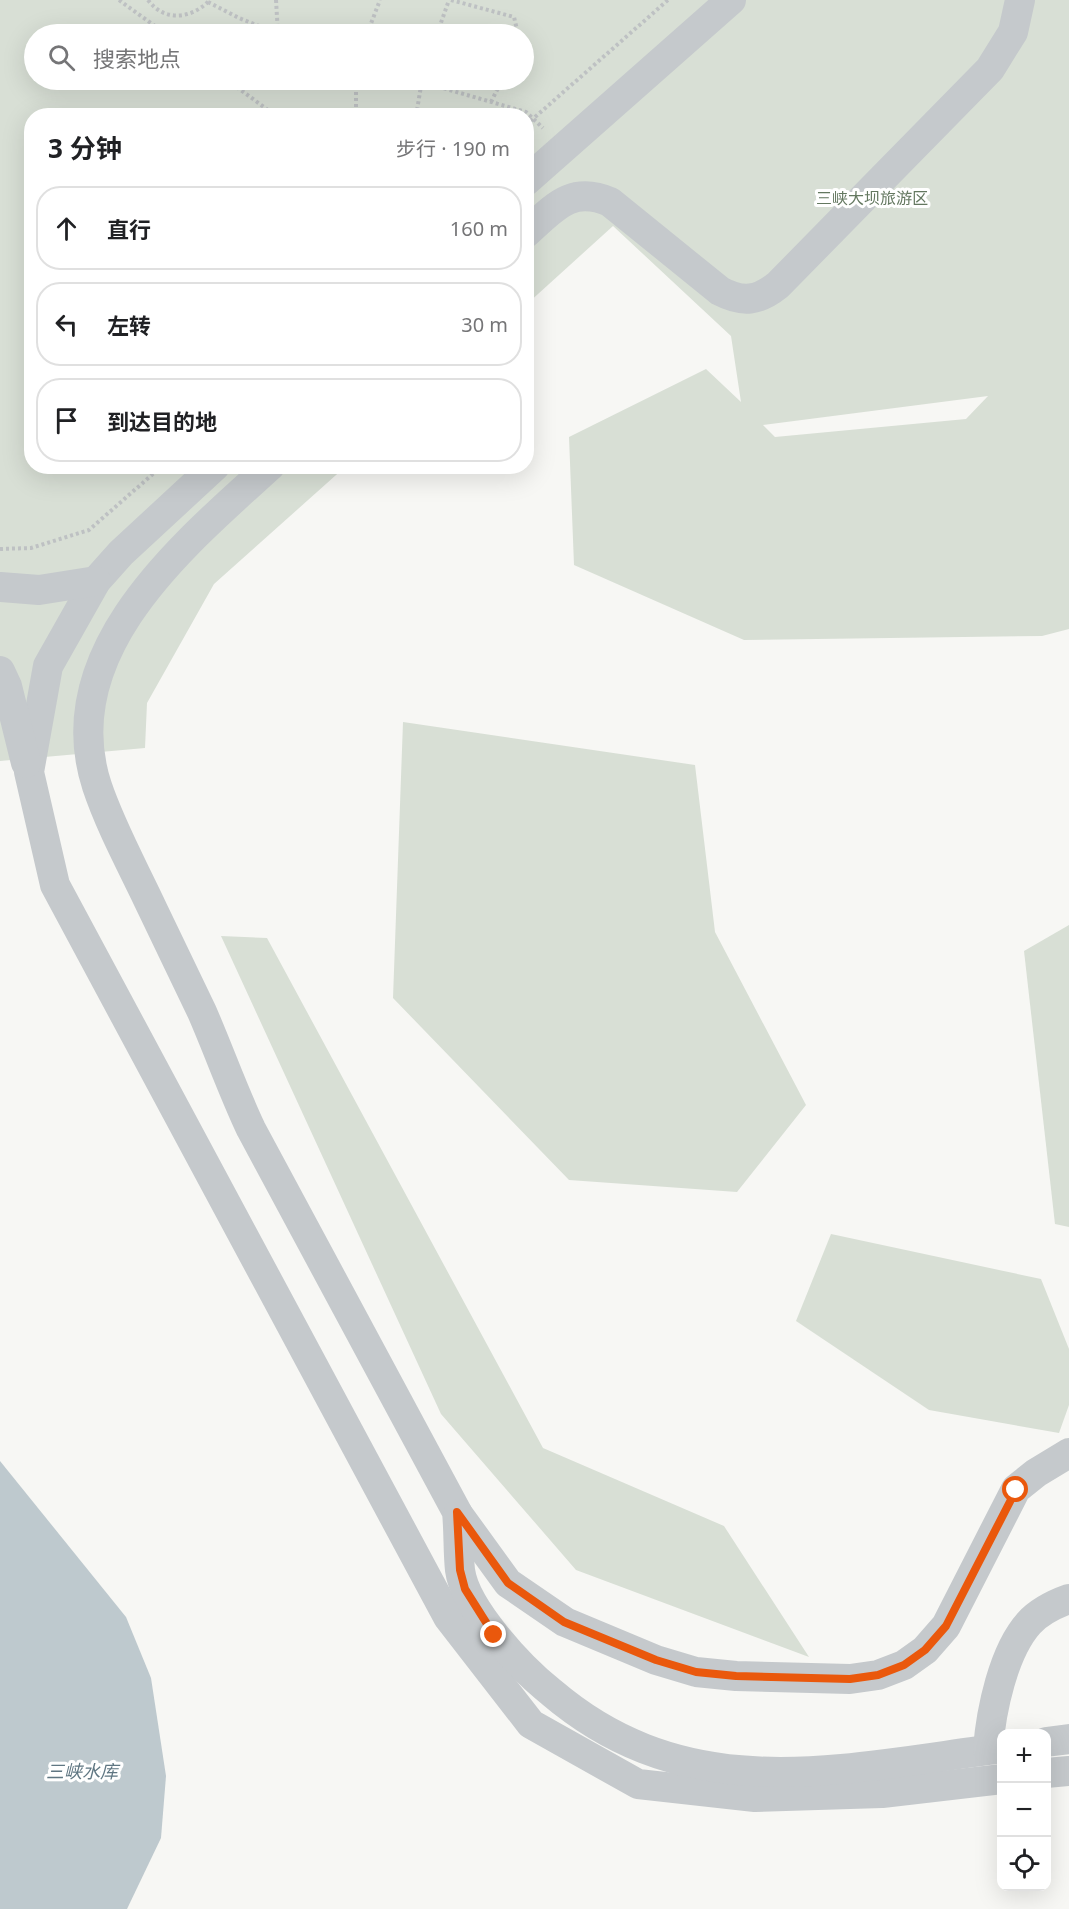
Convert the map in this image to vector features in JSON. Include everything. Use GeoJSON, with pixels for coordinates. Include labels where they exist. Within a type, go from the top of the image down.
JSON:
{"type":"FeatureCollection","features":[{"type":"Feature","properties":{"kind":"street"},"geometry":{"type":"LineString","coordinates":[[534,174],[731,0]]}},
{"type":"Feature","properties":{"kind":"street"},"geometry":{"type":"LineString","coordinates":[[534,226],[567,199],[596,196],[610,202],[720,291],[734,298],[749,300],[765,295],[778,285],[990,69],[1003,53],[1013,32],[1020,0]]}},
{"type":"Feature","properties":{"kind":"street"},"geometry":{"type":"LineString","coordinates":[[29,772],[48,666],[96,581],[121,553],[207,474]]}},
{"type":"Feature","properties":{"kind":"street"},"geometry":{"type":"LineString","coordinates":[[261,474],[193,536],[145,589],[110,644],[96,679],[90,714],[89,751],[97,785],[111,818],[202,1014],[246,1119],[457,1512],[508,1583],[564,1622],[656,1660],[696,1672],[736,1676],[850,1679],[878,1675],[904,1665],[925,1650],[946,1626],[1016,1490],[1036,1473],[1069,1453]]}},
{"type":"Feature","properties":{"kind":"street"},"geometry":{"type":"LineString","coordinates":[[0,587],[39,590],[96,581]]}},
{"type":"Feature","properties":{"kind":"street"},"geometry":{"type":"LineString","coordinates":[[0,671],[7,686],[55,885],[448,1617],[531,1724],[638,1784],[743,1796],[882,1793],[997,1780]]}},
{"type":"Feature","properties":{"kind":"street"},"geometry":{"type":"LineString","coordinates":[[457,1512],[460,1570],[465,1589],[494,1635],[531,1676],[571,1709],[616,1737],[663,1757],[714,1769],[764,1773],[819,1772],[995,1749],[991,1714],[1014,1647],[1030,1622],[1051,1606],[1069,1599]]}},
{"type":"Feature","properties":{"kind":"street"},"geometry":{"type":"LineString","coordinates":[[1051,1741],[1069,1738]]}},
{"type":"Feature","properties":{"kind":"street"},"geometry":{"type":"LineString","coordinates":[[1051,1773],[1069,1771]]}},
{"type":"Feature","properties":{"kind":"path"},"geometry":{"type":"LineString","coordinates":[[119,0],[152,24]]}},
{"type":"Feature","properties":{"kind":"path"},"geometry":{"type":"LineString","coordinates":[[148,0],[158,11],[180,16],[191,14],[209,1],[254,24]]}},
{"type":"Feature","properties":{"kind":"path"},"geometry":{"type":"LineString","coordinates":[[276,0],[278,24]]}},
{"type":"Feature","properties":{"kind":"path"},"geometry":{"type":"LineString","coordinates":[[371,24],[380,0]]}},
{"type":"Feature","properties":{"kind":"path"},"geometry":{"type":"LineString","coordinates":[[442,24],[450,0],[514,17],[516,24]]}},
{"type":"Feature","properties":{"kind":"path"},"geometry":{"type":"LineString","coordinates":[[534,117],[668,0]]}},
{"type":"Feature","properties":{"kind":"path"},"geometry":{"type":"LineString","coordinates":[[241,90],[265,108]]}},
{"type":"Feature","properties":{"kind":"path"},"geometry":{"type":"LineString","coordinates":[[356,90],[357,108]]}},
{"type":"Feature","properties":{"kind":"path"},"geometry":{"type":"LineString","coordinates":[[417,108],[420,90]]}},
{"type":"Feature","properties":{"kind":"path"},"geometry":{"type":"LineString","coordinates":[[453,90],[511,108]]}},
{"type":"Feature","properties":{"kind":"path"},"geometry":{"type":"LineString","coordinates":[[491,102],[497,90]]}},
{"type":"Feature","properties":{"kind":"path"},"geometry":{"type":"LineString","coordinates":[[534,119],[564,147]]}},
{"type":"Feature","properties":{"kind":"path"},"geometry":{"type":"LineString","coordinates":[[0,549],[32,548],[89,530],[153,474]]}},
{"type":"Feature","properties":{"kind":"green space","name":"三峡大坝旅游区"},"geometry":{"type":"Polygon","coordinates":[[[0,0],[1069,0],[1069,629],[1042,636],[744,640],[574,565],[569,437],[706,369],[741,402],[731,336],[613,226],[534,298],[534,108],[24,108],[24,474],[337,474],[214,584],[147,703],[145,748],[0,761],[0,0]],[[988,396],[763,425],[775,437],[966,419],[988,396]]]}},
{"type":"Feature","properties":{"kind":"green space"},"geometry":{"type":"Polygon","coordinates":[[[403,722],[695,765],[715,932],[806,1105],[737,1192],[569,1180],[393,998],[403,722]]]}},
{"type":"Feature","properties":{"kind":"green space"},"geometry":{"type":"Polygon","coordinates":[[[1069,925],[1069,1227],[1055,1224],[1024,951],[1069,925]]]}},
{"type":"Feature","properties":{"kind":"green space"},"geometry":{"type":"Polygon","coordinates":[[[221,936],[267,938],[543,1448],[724,1526],[809,1657],[576,1570],[441,1414],[221,936]]]}},
{"type":"Feature","properties":{"kind":"green space"},"geometry":{"type":"Polygon","coordinates":[[[831,1234],[1041,1279],[1069,1349],[1069,1405],[1059,1433],[929,1410],[796,1321],[831,1234]]]}},
{"type":"Feature","properties":{"kind":"water","name":"三峡水库"},"geometry":{"type":"Polygon","coordinates":[[[0,1461],[126,1617],[151,1678],[166,1776],[161,1838],[127,1909],[0,1909],[0,1461]]]}},
{"type":"Feature","properties":{"kind":"route"},"geometry":{"type":"LineString","coordinates":[[494,1635],[465,1589],[460,1570],[461,1550],[457,1512],[508,1583],[536,1604],[564,1622],[656,1660],[696,1672],[736,1676],[850,1679],[878,1675],[904,1665],[925,1650],[946,1626],[1016,1490]]}}]}
